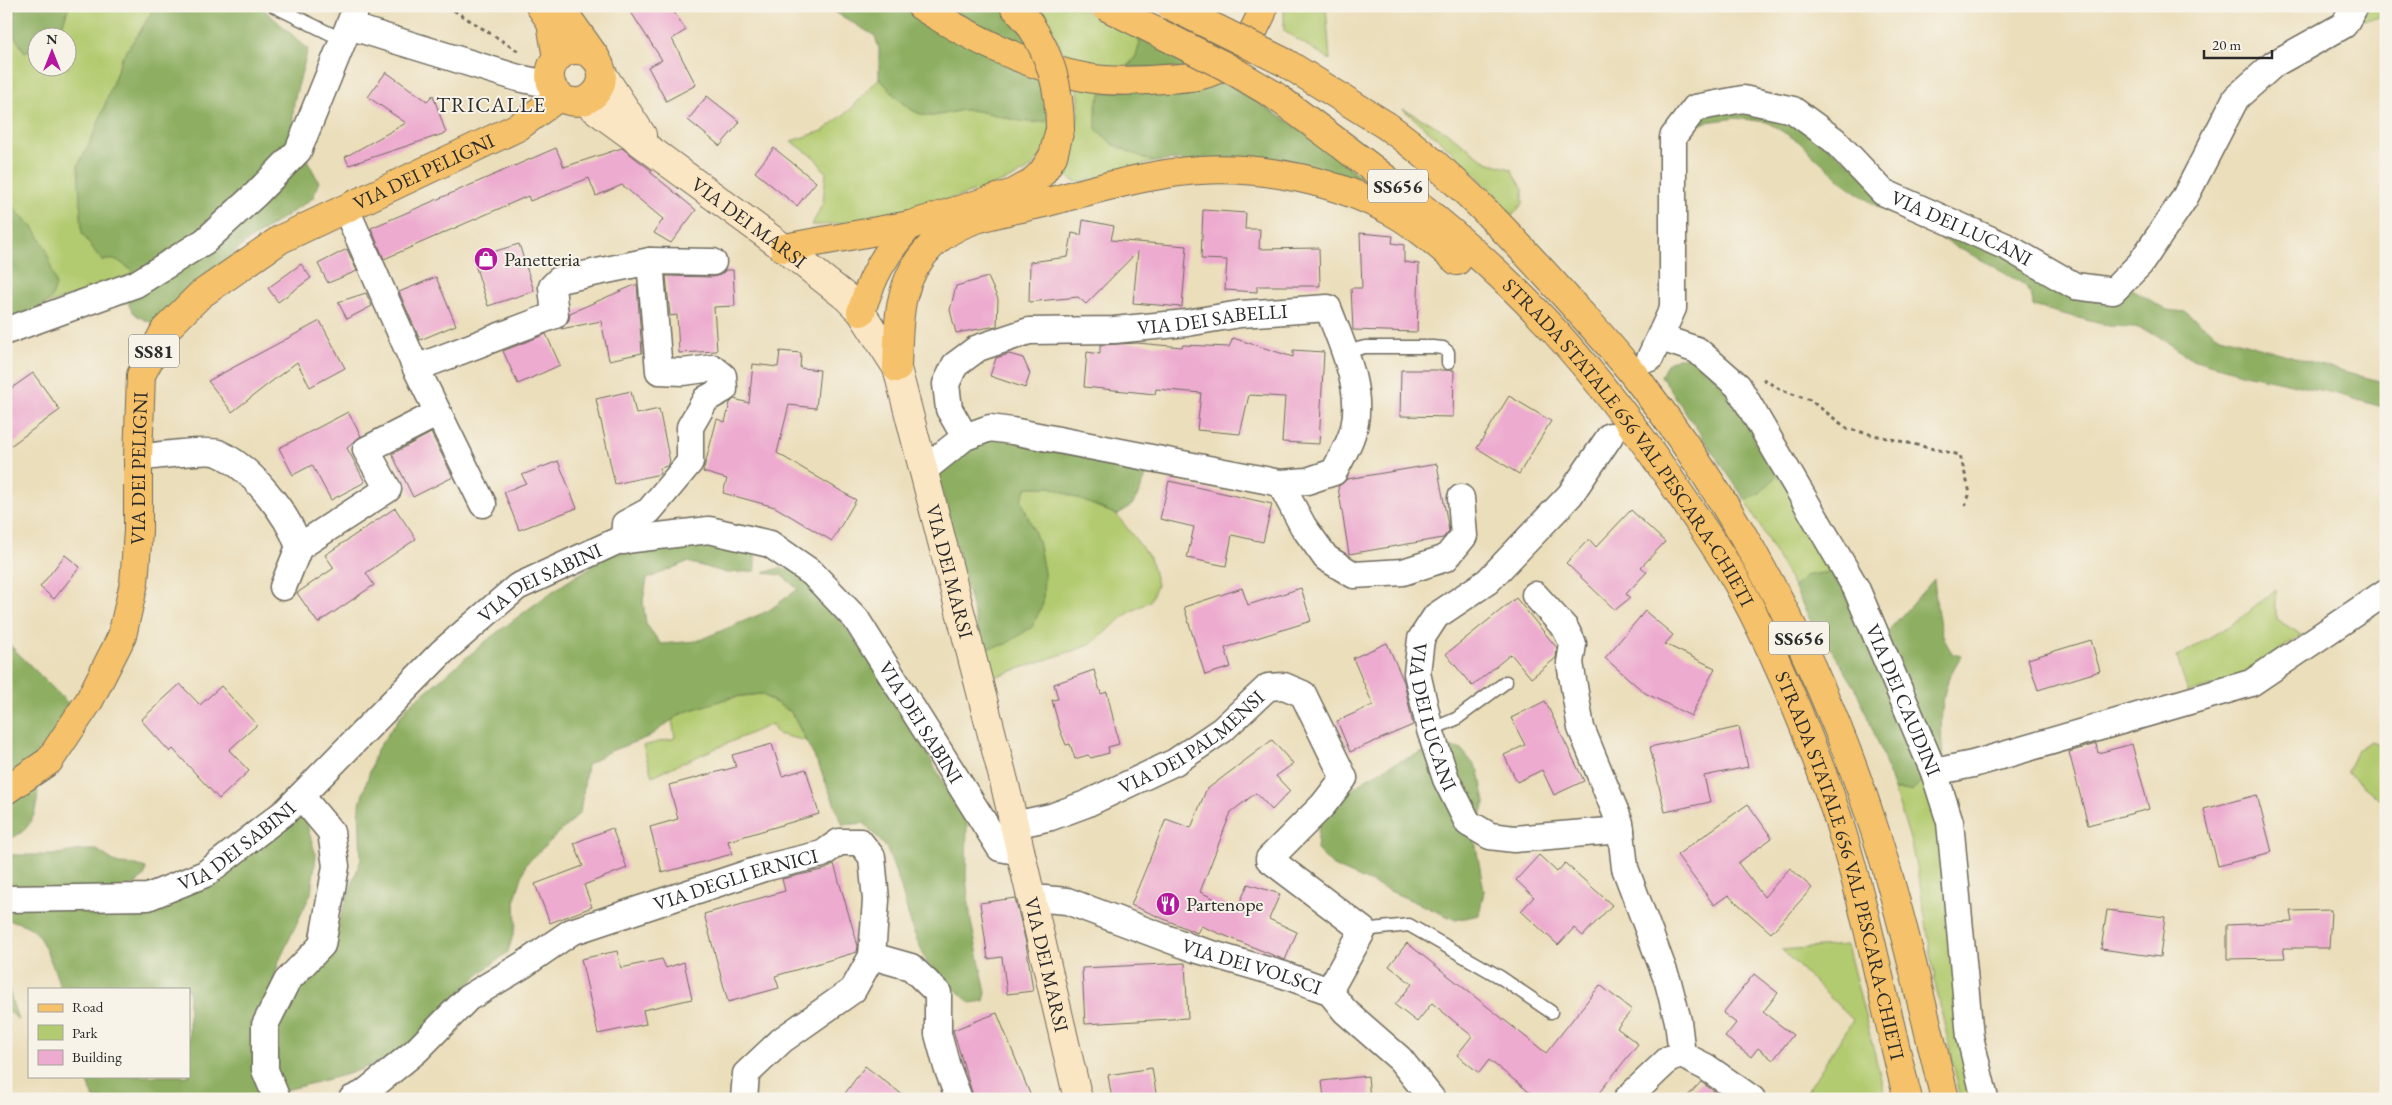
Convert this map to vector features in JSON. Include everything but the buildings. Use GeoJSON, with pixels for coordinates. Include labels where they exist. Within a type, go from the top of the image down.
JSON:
{"type":"FeatureCollection","features":[{"type":"Feature","properties":{"kind":"main road"},"geometry":{"type":"LineString","coordinates":[[540,6],[551,22],[561,82]]}},
{"type":"Feature","properties":{"kind":"main road","name":"VIA DEI MARSI"},"geometry":{"type":"LineString","coordinates":[[556,6],[567,16],[651,149]]}},
{"type":"Feature","properties":{"kind":"main road"},"geometry":{"type":"LineString","coordinates":[[921,6],[946,22],[1014,57],[1089,78],[1156,80],[1193,78],[1212,72],[1228,63],[1243,50],[1262,13],[1263,6]]}},
{"type":"Feature","properties":{"kind":"main road","name":"STRADA STATALE 656 VAL PESCARA-CHIETI"},"geometry":{"type":"LineString","coordinates":[[1105,6],[1185,45],[1274,95],[1399,187],[1513,288],[1582,364],[1659,462],[1738,584],[1787,683],[1831,798],[1856,884],[1908,1099]]}},
{"type":"Feature","properties":{"kind":"main road","name":"STRADA STATALE 656 VAL PESCARA-CHIETI"},"geometry":{"type":"LineString","coordinates":[[1171,6],[1286,62],[1408,141],[1455,183],[1554,284],[1616,353],[1685,444],[1761,565],[1814,672],[1872,823],[1897,905],[1945,1099]]}},
{"type":"Feature","properties":{"kind":"main road"},"geometry":{"type":"LineString","coordinates":[[1206,6],[1286,62]]}},
{"type":"Feature","properties":{"kind":"main road"},"geometry":{"type":"LineString","coordinates":[[784,248],[910,225],[1014,193],[1030,184],[1042,173],[1053,156],[1060,129],[1057,84],[1041,41],[1022,14]]}},
{"type":"Feature","properties":{"kind":"main road"},"geometry":{"type":"LineString","coordinates":[[580,50],[599,66],[598,91],[561,82],[563,53],[580,50]]}},
{"type":"Feature","properties":{"kind":"main road","name":"VIA DEI MARSI"},"geometry":{"type":"LineString","coordinates":[[561,82],[784,248],[846,297],[861,312],[898,368],[1022,852],[1078,1099]]}},
{"type":"Feature","properties":{"kind":"main road","name":"VIA DEI PELIGNI"},"geometry":{"type":"LineString","coordinates":[[6,790],[49,761],[89,700],[122,636],[134,583],[138,531],[141,375],[165,330],[200,295],[281,239],[518,127],[561,82]]}},
{"type":"Feature","properties":{"kind":"main road"},"geometry":{"type":"LineString","coordinates":[[898,368],[899,312],[905,286],[915,266],[932,244],[953,228],[1068,196],[1169,174],[1199,170],[1233,169],[1293,177],[1356,195],[1393,213],[1419,229],[1464,266],[1513,288]]}},
{"type":"Feature","properties":{"kind":"main road"},"geometry":{"type":"LineString","coordinates":[[861,312],[877,268],[893,244],[910,225]]}},
{"type":"Feature","properties":{"kind":"street","name":"VIA DEI LUCANI"},"geometry":{"type":"LineString","coordinates":[[1697,350],[1655,348],[1672,308],[1673,137],[1695,108],[1742,99],[1793,110],[1834,140],[1883,192],[2007,247],[2075,286],[2113,291],[2140,264],[2184,199],[2236,98],[2274,64],[2344,25],[2355,6]]}},
{"type":"Feature","properties":{"kind":"street"},"geometry":{"type":"LineString","coordinates":[[6,331],[136,284],[205,241],[256,194],[298,151],[350,24],[518,78],[561,82]]}},
{"type":"Feature","properties":{"kind":"street"},"geometry":{"type":"LineString","coordinates":[[346,208],[416,368],[483,504]]}},
{"type":"Feature","properties":{"kind":"street"},"geometry":{"type":"LineString","coordinates":[[416,368],[555,315],[552,287],[559,280],[650,261],[713,262]]}},
{"type":"Feature","properties":{"kind":"street"},"geometry":{"type":"LineString","coordinates":[[624,541],[625,524],[649,511],[690,462],[690,427],[706,399],[724,388],[723,376],[713,368],[683,372],[659,371],[650,261]]}},
{"type":"Feature","properties":{"kind":"street","name":"VIA DEI SABELLI"},"geometry":{"type":"LineString","coordinates":[[925,469],[965,437],[990,428],[1280,483],[1307,481],[1334,472],[1353,433],[1356,403],[1345,352],[1328,308],[1240,314],[1187,323],[1114,330],[1029,331],[978,348],[955,365],[946,384],[949,409],[965,437]]}},
{"type":"Feature","properties":{"kind":"street","name":"VIA DEI CAUDINI"},"geometry":{"type":"LineString","coordinates":[[1697,350],[1738,386],[1856,588],[1934,772],[1950,822],[1970,1038],[1985,1099]]}},
{"type":"Feature","properties":{"kind":"street"},"geometry":{"type":"LineString","coordinates":[[283,587],[299,547],[388,489],[366,450],[438,413]]}},
{"type":"Feature","properties":{"kind":"street","name":"VIA DEI LUCANI"},"geometry":{"type":"LineString","coordinates":[[1610,436],[1570,495],[1488,581],[1436,616],[1421,639],[1417,673],[1430,730],[1446,779],[1468,823],[1490,836],[1514,839],[1620,830]]}},
{"type":"Feature","properties":{"kind":"street"},"geometry":{"type":"LineString","coordinates":[[138,458],[217,453],[252,476],[294,532],[299,547]]}},
{"type":"Feature","properties":{"kind":"street"},"geometry":{"type":"LineString","coordinates":[[1280,483],[1304,526],[1326,558],[1354,574],[1403,572],[1446,558],[1464,536],[1461,498]]}},
{"type":"Feature","properties":{"kind":"street","name":"VIA DEI SABINI"},"geometry":{"type":"LineString","coordinates":[[6,899],[148,897],[205,874],[286,812],[442,652],[517,587],[617,541],[709,530],[770,544],[812,573],[856,619],[1000,848],[1022,852]]}},
{"type":"Feature","properties":{"kind":"street"},"geometry":{"type":"LineString","coordinates":[[1934,772],[1973,764],[2251,683],[2386,592]]}},
{"type":"Feature","properties":{"kind":"street"},"geometry":{"type":"LineString","coordinates":[[1535,595],[1565,628],[1573,644],[1570,663],[1581,728],[1620,823],[1625,868],[1668,982],[1678,1021],[1682,1055]]}},
{"type":"Feature","properties":{"kind":"street","name":"VIA DEI PALMENSI"},"geometry":{"type":"LineString","coordinates":[[1014,825],[1051,818],[1175,762],[1222,730],[1268,687],[1284,686],[1303,694],[1344,778],[1323,805],[1268,859],[1363,930]]}},
{"type":"Feature","properties":{"kind":"street"},"geometry":{"type":"LineString","coordinates":[[277,1099],[264,1070],[265,1025],[287,981],[322,945],[336,866],[331,832],[301,796]]}},
{"type":"Feature","properties":{"kind":"street","name":"VIA DEGLI ERNICI"},"geometry":{"type":"LineString","coordinates":[[352,1099],[363,1094],[416,1051],[468,998],[523,965],[571,932],[764,868],[822,854],[839,842],[860,842],[872,857],[876,900],[872,956],[853,990],[782,1040],[746,1074],[744,1099]]}},
{"type":"Feature","properties":{"kind":"street","name":"VIA DEI VOLSCI"},"geometry":{"type":"LineString","coordinates":[[1033,898],[1067,901],[1195,949],[1284,975],[1329,991],[1345,1011],[1400,1059],[1432,1099]]}},
{"type":"Feature","properties":{"kind":"street"},"geometry":{"type":"LineString","coordinates":[[1329,991],[1363,930]]}},
{"type":"Feature","properties":{"kind":"street"},"geometry":{"type":"LineString","coordinates":[[872,956],[911,967],[938,992],[938,1034],[947,1067],[959,1099]]}},
{"type":"Feature","properties":{"kind":"street"},"geometry":{"type":"LineString","coordinates":[[1627,1099],[1669,1059],[1682,1055],[1706,1067],[1752,1099]]}},
{"type":"Feature","properties":{"kind":"lane"},"geometry":{"type":"LineString","coordinates":[[274,6],[350,24]]}},
{"type":"Feature","properties":{"kind":"lane"},"geometry":{"type":"LineString","coordinates":[[1345,352],[1365,347],[1443,348],[1448,352],[1448,363]]}},
{"type":"Feature","properties":{"kind":"lane"},"geometry":{"type":"LineString","coordinates":[[1430,730],[1456,719],[1506,682]]}},
{"type":"Feature","properties":{"kind":"lane"},"geometry":{"type":"LineString","coordinates":[[1363,930],[1409,925],[1500,977],[1551,1012]]}},
{"type":"Feature","properties":{"kind":"path"},"geometry":{"type":"LineString","coordinates":[[447,6],[518,50],[561,82]]}},
{"type":"Feature","properties":{"kind":"path"},"geometry":{"type":"LineString","coordinates":[[1756,374],[1781,390],[1810,400],[1848,429],[1960,455],[1970,493],[1965,506]]}},
{"type":"Feature","properties":{"kind":"green space"},"geometry":{"type":"Polygon","coordinates":[[[6,6],[15,6],[13,34],[25,52],[28,51],[28,78],[78,78],[78,28],[61,28],[69,6],[155,6],[140,32],[122,57],[96,130],[78,166],[81,195],[117,259],[133,271],[131,278],[44,305],[34,228],[15,210],[6,193],[6,6]]]}},
{"type":"Feature","properties":{"kind":"green space"},"geometry":{"type":"Polygon","coordinates":[[[15,6],[69,6],[61,28],[28,28],[28,51],[25,52],[13,34],[15,6]]]}},
{"type":"Feature","properties":{"kind":"green space"},"geometry":{"type":"Polygon","coordinates":[[[155,6],[260,6],[308,49],[294,101],[291,144],[306,158],[319,182],[313,198],[245,243],[156,324],[137,315],[129,305],[128,298],[133,271],[117,260],[101,260],[82,233],[78,166],[96,130],[122,57],[140,32],[155,6]]]}},
{"type":"Feature","properties":{"kind":"green space"},"geometry":{"type":"Polygon","coordinates":[[[825,6],[915,6],[1045,69],[1053,119],[1042,122],[1022,121],[969,110],[934,116],[916,112],[899,100],[879,78],[879,49],[875,36],[825,6]]]}},
{"type":"Feature","properties":{"kind":"green space"},"geometry":{"type":"Polygon","coordinates":[[[929,6],[1007,6],[1041,61],[929,6]]]}},
{"type":"Feature","properties":{"kind":"green space"},"geometry":{"type":"Polygon","coordinates":[[[1037,6],[1074,6],[1134,33],[1140,43],[1136,56],[1119,76],[1069,66],[1055,37],[1036,10],[1037,6]]]}},
{"type":"Feature","properties":{"kind":"green space"},"geometry":{"type":"Polygon","coordinates":[[[1284,6],[1326,6],[1330,60],[1284,31],[1284,6]]]}},
{"type":"Feature","properties":{"kind":"green space"},"geometry":{"type":"Polygon","coordinates":[[[2367,6],[2386,6],[2386,17],[2362,20],[2367,6]]]}},
{"type":"Feature","properties":{"kind":"green space"},"geometry":{"type":"Polygon","coordinates":[[[1134,33],[1196,63],[1194,69],[1128,67],[1136,56],[1140,43],[1134,33]]]}},
{"type":"Feature","properties":{"kind":"green space"},"geometry":{"type":"Polygon","coordinates":[[[1072,77],[1110,84],[1114,145],[1154,162],[1080,183],[1069,178],[1065,172],[1063,160],[1075,131],[1079,100],[1078,91],[1072,77]]]}},
{"type":"Feature","properties":{"kind":"green space"},"geometry":{"type":"Polygon","coordinates":[[[1217,77],[1295,126],[1362,177],[1349,179],[1175,160],[1154,162],[1114,145],[1096,129],[1096,105],[1101,93],[1217,77]]]}},
{"type":"Feature","properties":{"kind":"green space"},"geometry":{"type":"Polygon","coordinates":[[[879,78],[904,104],[923,115],[934,116],[969,110],[1022,121],[1042,122],[1053,119],[1053,134],[1050,142],[1035,163],[1029,169],[1013,178],[924,206],[857,220],[812,225],[823,203],[826,173],[815,158],[791,141],[823,131],[852,108],[879,78]]]}},
{"type":"Feature","properties":{"kind":"green space"},"geometry":{"type":"Polygon","coordinates":[[[1711,108],[1783,113],[1847,162],[2038,270],[2133,290],[2167,310],[2185,312],[2217,335],[2386,383],[2386,408],[2333,393],[2245,374],[2192,359],[2155,334],[2135,327],[2109,326],[2033,306],[2032,297],[2025,285],[1980,259],[1875,205],[1847,186],[1798,141],[1767,122],[1736,118],[1706,122],[1684,132],[1711,108]]]}},
{"type":"Feature","properties":{"kind":"green space"},"geometry":{"type":"Polygon","coordinates":[[[1403,109],[1445,131],[1487,162],[1511,169],[1523,189],[1523,203],[1512,216],[1474,173],[1403,109]]]}},
{"type":"Feature","properties":{"kind":"green space"},"geometry":{"type":"Polygon","coordinates":[[[6,193],[15,210],[34,228],[46,249],[56,285],[51,299],[44,305],[6,323],[6,193]]]}},
{"type":"Feature","properties":{"kind":"green space"},"geometry":{"type":"Polygon","coordinates":[[[1677,358],[1694,358],[1715,372],[1778,475],[1761,492],[1746,501],[1661,376],[1667,364],[1677,358]]]}},
{"type":"Feature","properties":{"kind":"green space"},"geometry":{"type":"Polygon","coordinates":[[[998,435],[1144,464],[1147,473],[1132,505],[1117,515],[1051,487],[1027,487],[1021,500],[1038,541],[1044,573],[1043,604],[1032,627],[1006,644],[983,649],[936,468],[970,438],[998,435]]]}},
{"type":"Feature","properties":{"kind":"green space"},"geometry":{"type":"Polygon","coordinates":[[[1778,475],[1841,570],[1805,576],[1794,587],[1746,501],[1761,492],[1778,475]]]}},
{"type":"Feature","properties":{"kind":"green space"},"geometry":{"type":"Polygon","coordinates":[[[1027,487],[1051,487],[1117,515],[1150,558],[1157,585],[1150,601],[1127,614],[1090,645],[991,678],[983,649],[1006,644],[1044,573],[1038,541],[1021,500],[1027,487]]]}},
{"type":"Feature","properties":{"kind":"green space"},"geometry":{"type":"Polygon","coordinates":[[[694,539],[755,553],[755,571],[727,573],[687,562],[647,579],[643,601],[646,624],[661,644],[697,641],[768,611],[798,589],[781,575],[764,573],[779,568],[796,570],[816,586],[886,683],[967,823],[966,878],[971,922],[986,992],[984,1001],[970,1003],[927,963],[912,928],[900,884],[886,847],[864,823],[843,825],[819,766],[791,712],[761,694],[732,697],[682,713],[648,737],[608,752],[587,765],[580,813],[526,864],[515,899],[516,925],[508,952],[483,971],[444,1008],[404,1053],[348,1074],[251,1099],[94,1099],[87,1078],[190,1078],[190,988],[61,988],[41,940],[32,929],[6,920],[6,900],[159,896],[303,811],[316,856],[311,893],[279,961],[267,1005],[328,952],[361,859],[359,807],[376,751],[407,707],[491,637],[550,593],[606,557],[643,547],[694,539]]]}},
{"type":"Feature","properties":{"kind":"green space"},"geometry":{"type":"Polygon","coordinates":[[[1841,570],[1930,768],[1913,790],[1894,790],[1880,747],[1855,687],[1833,652],[1814,628],[1794,587],[1805,576],[1841,570]]]}},
{"type":"Feature","properties":{"kind":"green space"},"geometry":{"type":"Polygon","coordinates":[[[1934,579],[1939,618],[1944,637],[1953,654],[1961,656],[1948,680],[1943,701],[1941,734],[1944,762],[1881,639],[1934,579]]]}},
{"type":"Feature","properties":{"kind":"green space"},"geometry":{"type":"Polygon","coordinates":[[[2276,589],[2276,619],[2302,635],[2237,679],[2188,693],[2177,657],[2242,618],[2276,589]]]}},
{"type":"Feature","properties":{"kind":"green space"},"geometry":{"type":"Polygon","coordinates":[[[6,641],[70,705],[49,745],[6,781],[6,641]]]}},
{"type":"Feature","properties":{"kind":"green space"},"geometry":{"type":"Polygon","coordinates":[[[761,694],[791,712],[806,741],[777,734],[772,724],[652,776],[643,746],[675,738],[672,720],[704,705],[727,699],[761,694]]]}},
{"type":"Feature","properties":{"kind":"green space"},"geometry":{"type":"Polygon","coordinates":[[[2370,741],[2386,746],[2386,805],[2347,772],[2357,750],[2370,741]]]}},
{"type":"Feature","properties":{"kind":"green space"},"geometry":{"type":"Polygon","coordinates":[[[1442,744],[1462,750],[1479,771],[1485,803],[1474,835],[1484,891],[1479,915],[1456,920],[1333,866],[1317,850],[1319,822],[1340,799],[1366,779],[1391,765],[1442,744]]]}},
{"type":"Feature","properties":{"kind":"green space"},"geometry":{"type":"Polygon","coordinates":[[[1930,768],[1980,1099],[1961,1099],[1936,987],[1920,885],[1910,839],[1894,790],[1913,790],[1930,768]]]}},
{"type":"Feature","properties":{"kind":"green space"},"geometry":{"type":"Polygon","coordinates":[[[38,788],[36,806],[27,827],[22,832],[6,840],[6,798],[38,788]]]}},
{"type":"Feature","properties":{"kind":"green space"},"geometry":{"type":"Polygon","coordinates":[[[81,850],[97,850],[118,864],[136,865],[146,868],[144,877],[126,890],[6,889],[6,855],[52,855],[81,850]]]}},
{"type":"Feature","properties":{"kind":"green space"},"geometry":{"type":"Polygon","coordinates":[[[1847,945],[1886,1099],[1802,1099],[1853,1020],[1782,950],[1847,945]]]}},
{"type":"Feature","properties":{"kind":"green space"},"geometry":{"type":"Polygon","coordinates":[[[6,982],[18,1020],[6,1008],[6,982]]]}},
{"type":"Feature","properties":{"kind":"place","name":"Panetteria"},"geometry":{"type":"Point","coordinates":[486,259]}},
{"type":"Feature","properties":{"kind":"place","name":"Partenope"},"geometry":{"type":"Point","coordinates":[1168,904]}},
{"type":"Feature","properties":{"kind":"district","name":"TRICALLE"},"geometry":{"type":"Point","coordinates":[491,104]}}]}
